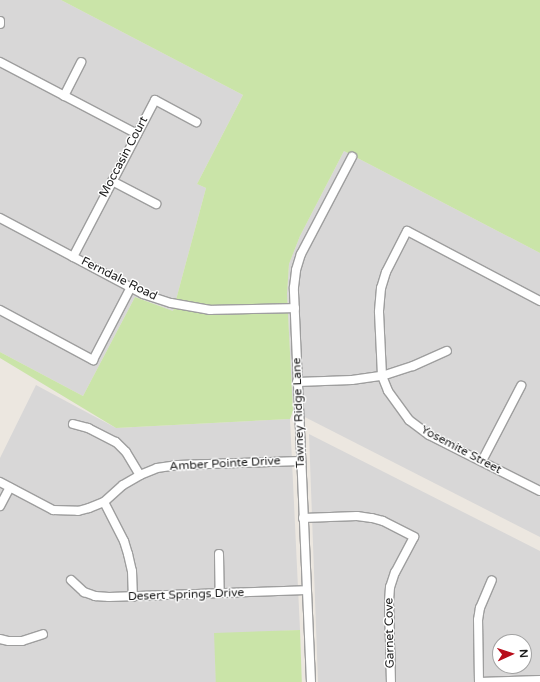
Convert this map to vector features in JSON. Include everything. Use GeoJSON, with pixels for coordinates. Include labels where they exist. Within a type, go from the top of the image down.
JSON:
{"type":"FeatureCollection","features":[{"type":"Feature","properties":{"kind":"street"},"geometry":{"type":"LineString","coordinates":[[0,62],[137,134]]}},
{"type":"Feature","properties":{"kind":"street"},"geometry":{"type":"LineString","coordinates":[[64,96],[81,62]]}},
{"type":"Feature","properties":{"kind":"street","name":"Moccasin Court"},"geometry":{"type":"LineString","coordinates":[[73,257],[155,100],[196,122]]}},
{"type":"Feature","properties":{"kind":"street","name":"Tawney Ridge Lane"},"geometry":{"type":"LineString","coordinates":[[311,682],[297,382],[295,276],[301,254],[352,157]]}},
{"type":"Feature","properties":{"kind":"street"},"geometry":{"type":"LineString","coordinates":[[112,181],[156,204]]}},
{"type":"Feature","properties":{"kind":"street","name":"Ferndale Road"},"geometry":{"type":"LineString","coordinates":[[0,218],[130,287],[155,298],[198,309],[295,308]]}},
{"type":"Feature","properties":{"kind":"street","name":"Yosemite Street"},"geometry":{"type":"LineString","coordinates":[[540,301],[407,231],[386,272],[381,288],[378,312],[382,376],[388,391],[397,406],[419,429],[540,491]]}},
{"type":"Feature","properties":{"kind":"street"},"geometry":{"type":"LineString","coordinates":[[0,310],[93,360],[130,287]]}},
{"type":"Feature","properties":{"kind":"street"},"geometry":{"type":"LineString","coordinates":[[297,382],[352,380],[382,376],[413,366],[447,351]]}},
{"type":"Feature","properties":{"kind":"street"},"geometry":{"type":"LineString","coordinates":[[482,461],[521,386]]}},
{"type":"Feature","properties":{"kind":"street"},"geometry":{"type":"LineString","coordinates":[[73,424],[88,428],[116,442],[126,452],[140,475]]}},
{"type":"Feature","properties":{"kind":"street","name":"Amber Pointe Drive"},"geometry":{"type":"LineString","coordinates":[[0,482],[53,510],[78,511],[104,502],[123,486],[140,475],[157,468],[178,465],[301,460]]}},
{"type":"Feature","properties":{"kind":"street"},"geometry":{"type":"LineString","coordinates":[[0,506],[10,487]]}},
{"type":"Feature","properties":{"kind":"street"},"geometry":{"type":"LineString","coordinates":[[104,502],[124,541],[128,554],[132,572],[133,597]]}},
{"type":"Feature","properties":{"kind":"street","name":"Garnet Cove"},"geometry":{"type":"LineString","coordinates":[[303,518],[357,516],[372,518],[383,521],[414,537],[395,572],[390,587],[388,602],[391,682]]}},
{"type":"Feature","properties":{"kind":"street"},"geometry":{"type":"LineString","coordinates":[[219,554],[220,593]]}},
{"type":"Feature","properties":{"kind":"street","name":"Desert Springs Drive"},"geometry":{"type":"LineString","coordinates":[[71,580],[84,592],[95,596],[133,597],[306,590]]}},
{"type":"Feature","properties":{"kind":"street"},"geometry":{"type":"LineString","coordinates":[[492,580],[480,608],[478,620],[479,682],[540,680]]}},
{"type":"Feature","properties":{"kind":"street"},"geometry":{"type":"LineString","coordinates":[[0,639],[22,641],[43,634]]}},
{"type":"Feature","properties":{"kind":"shaded area"},"geometry":{"type":"Polygon","coordinates":[[[0,0],[61,0],[243,95],[197,184],[206,188],[173,311],[135,297],[83,396],[0,352],[0,0]]]}},
{"type":"Feature","properties":{"kind":"shaded area"},"geometry":{"type":"Polygon","coordinates":[[[344,151],[540,253],[540,537],[293,411],[287,294],[289,264],[300,236],[344,151]]]}},
{"type":"Feature","properties":{"kind":"shaded area"},"geometry":{"type":"Polygon","coordinates":[[[36,385],[116,428],[290,419],[300,630],[215,634],[216,682],[0,682],[0,458],[36,385]]]}},
{"type":"Feature","properties":{"kind":"shaded area"},"geometry":{"type":"Polygon","coordinates":[[[309,434],[540,551],[540,682],[318,682],[309,434]]]}},
{"type":"Feature","properties":{"kind":"green space"},"geometry":{"type":"Polygon","coordinates":[[[61,0],[540,0],[540,253],[344,151],[300,236],[289,264],[287,294],[293,411],[290,419],[116,428],[0,358],[0,352],[83,396],[135,297],[173,311],[206,188],[197,184],[243,95],[61,0]]]}},
{"type":"Feature","properties":{"kind":"green space"},"geometry":{"type":"Polygon","coordinates":[[[300,630],[302,682],[216,682],[214,633],[300,630]]]}}]}
